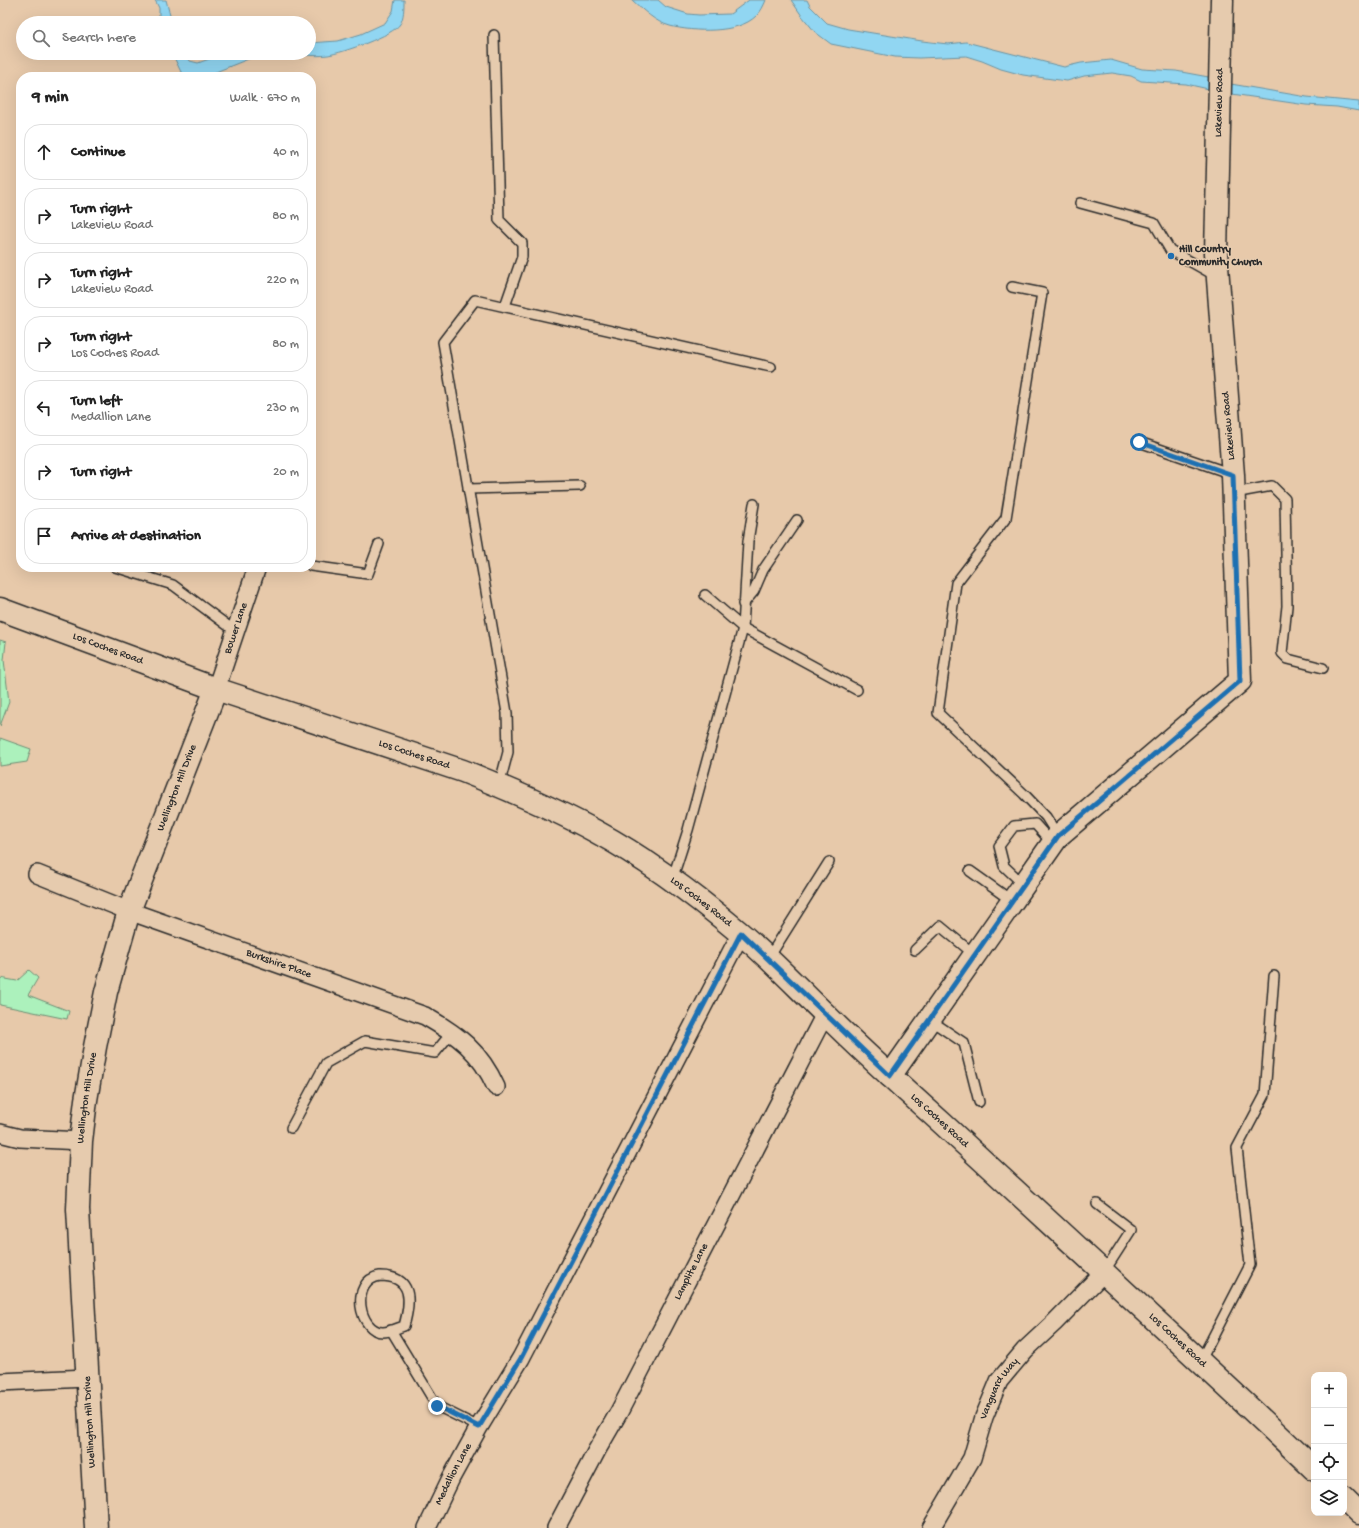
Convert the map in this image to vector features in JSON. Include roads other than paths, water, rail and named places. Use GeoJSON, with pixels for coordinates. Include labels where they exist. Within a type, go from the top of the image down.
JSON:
{"type":"FeatureCollection","features":[{"type":"Feature","properties":{"kind":"street","name":"Lakeview Road"},"geometry":{"type":"LineString","coordinates":[[890,1076],[1056,840],[1240,681],[1234,484],[1217,276],[1216,246],[1222,0]]}},
{"type":"Feature","properties":{"kind":"street","name":"Bower Lane"},"geometry":{"type":"LineString","coordinates":[[216,689],[255,572]]}},
{"type":"Feature","properties":{"kind":"street","name":"Los Coches Road"},"geometry":{"type":"LineString","coordinates":[[0,609],[216,689],[403,750],[499,786],[568,816],[597,832],[672,880],[741,933],[890,1076],[1103,1273],[1201,1360],[1311,1466]]}},
{"type":"Feature","properties":{"kind":"street","name":"Wellington Hill Drive"},"geometry":{"type":"LineString","coordinates":[[96,1528],[78,1210],[81,1141],[94,1047],[106,992],[129,911],[216,689]]}},
{"type":"Feature","properties":{"kind":"street","name":"Burkshire Place"},"geometry":{"type":"LineString","coordinates":[[37,874],[129,911],[425,1016],[452,1032],[468,1045],[480,1058],[496,1087]]}},
{"type":"Feature","properties":{"kind":"street","name":"Medallion Lane"},"geometry":{"type":"LineString","coordinates":[[427,1528],[451,1478],[479,1427],[521,1358],[741,933]]}},
{"type":"Feature","properties":{"kind":"street","name":"Lamplite Lane"},"geometry":{"type":"LineString","coordinates":[[556,1528],[619,1412],[825,1014]]}},
{"type":"Feature","properties":{"kind":"street"},"geometry":{"type":"LineString","coordinates":[[0,1133],[20,1138],[81,1141]]}},
{"type":"Feature","properties":{"kind":"street","name":"Vanguard Way"},"geometry":{"type":"LineString","coordinates":[[931,1528],[972,1458],[984,1417],[999,1381],[1025,1350],[1103,1273]]}},
{"type":"Feature","properties":{"kind":"street"},"geometry":{"type":"LineString","coordinates":[[0,1382],[88,1378]]}},
{"type":"Feature","properties":{"kind":"street"},"geometry":{"type":"LineString","coordinates":[[1347,1501],[1359,1513]]}},
{"type":"Feature","properties":{"kind":"lane"},"geometry":{"type":"LineString","coordinates":[[494,35],[499,220],[522,244],[522,257],[505,306]]}},
{"type":"Feature","properties":{"kind":"lane"},"geometry":{"type":"LineString","coordinates":[[1080,203],[1154,223],[1170,250],[1217,276]]}},
{"type":"Feature","properties":{"kind":"lane"},"geometry":{"type":"LineString","coordinates":[[1012,287],[1042,293],[1006,518],[956,583],[938,713],[1024,794],[1046,817],[1056,840]]}},
{"type":"Feature","properties":{"kind":"lane"},"geometry":{"type":"LineString","coordinates":[[499,786],[508,752],[506,713],[443,342],[475,300],[771,367]]}},
{"type":"Feature","properties":{"kind":"lane"},"geometry":{"type":"LineString","coordinates":[[1139,442],[1234,484],[1272,486],[1285,499],[1286,606],[1282,653],[1288,659],[1322,668]]}},
{"type":"Feature","properties":{"kind":"lane"},"geometry":{"type":"LineString","coordinates":[[468,489],[580,486]]}},
{"type":"Feature","properties":{"kind":"lane"},"geometry":{"type":"LineString","coordinates":[[672,880],[690,823],[743,628],[743,604],[748,541],[754,504]]}},
{"type":"Feature","properties":{"kind":"lane"},"geometry":{"type":"LineString","coordinates":[[743,604],[754,591],[763,570],[797,520]]}},
{"type":"Feature","properties":{"kind":"lane"},"geometry":{"type":"LineString","coordinates":[[316,567],[368,574],[379,544]]}},
{"type":"Feature","properties":{"kind":"lane"},"geometry":{"type":"LineString","coordinates":[[130,572],[173,586],[235,631]]}},
{"type":"Feature","properties":{"kind":"lane"},"geometry":{"type":"LineString","coordinates":[[705,594],[743,628],[857,690]]}},
{"type":"Feature","properties":{"kind":"lane"},"geometry":{"type":"LineString","coordinates":[[1018,893],[1004,866],[999,846],[1014,826],[1035,824],[1056,840]]}},
{"type":"Feature","properties":{"kind":"lane"},"geometry":{"type":"LineString","coordinates":[[768,959],[829,862]]}},
{"type":"Feature","properties":{"kind":"lane"},"geometry":{"type":"LineString","coordinates":[[970,871],[1018,893]]}},
{"type":"Feature","properties":{"kind":"lane"},"geometry":{"type":"LineString","coordinates":[[915,950],[940,926],[975,955]]}},
{"type":"Feature","properties":{"kind":"lane"},"geometry":{"type":"LineString","coordinates":[[1201,1360],[1250,1265],[1236,1148],[1265,1095],[1274,976]]}},
{"type":"Feature","properties":{"kind":"lane"},"geometry":{"type":"LineString","coordinates":[[930,1020],[964,1043],[979,1102]]}},
{"type":"Feature","properties":{"kind":"lane"},"geometry":{"type":"LineString","coordinates":[[291,1128],[326,1063],[365,1041],[435,1053],[452,1032]]}},
{"type":"Feature","properties":{"kind":"lane"},"geometry":{"type":"LineString","coordinates":[[1097,1204],[1131,1230],[1103,1273]]}},
{"type":"Feature","properties":{"kind":"lane"},"geometry":{"type":"LineString","coordinates":[[388,1276],[400,1280],[405,1286],[408,1303],[404,1326],[391,1330],[382,1332],[372,1328],[366,1320],[361,1308],[362,1290],[374,1277],[388,1276]]}},
{"type":"Feature","properties":{"kind":"lane"},"geometry":{"type":"LineString","coordinates":[[391,1330],[437,1406],[479,1427]]}},
{"type":"Feature","properties":{"kind":"water"},"geometry":{"type":"Polygon","coordinates":[[[155,0],[166,0],[170,16],[159,16],[159,8],[155,0]]]}},
{"type":"Feature","properties":{"kind":"water"},"geometry":{"type":"Polygon","coordinates":[[[395,0],[404,0],[404,12],[401,22],[396,28],[388,33],[344,51],[323,56],[316,56],[316,43],[338,41],[361,34],[385,23],[393,11],[395,0]]]}},
{"type":"Feature","properties":{"kind":"water"},"geometry":{"type":"Polygon","coordinates":[[[632,0],[658,0],[666,7],[688,14],[699,15],[730,14],[749,0],[766,0],[756,16],[748,22],[738,26],[727,29],[691,30],[670,26],[659,22],[632,0]]]}},
{"type":"Feature","properties":{"kind":"water"},"geometry":{"type":"Polygon","coordinates":[[[791,0],[807,0],[810,6],[827,23],[848,29],[948,44],[966,42],[1064,67],[1081,63],[1111,60],[1142,69],[1176,71],[1214,78],[1213,90],[1186,84],[1141,81],[1131,76],[1112,73],[1084,76],[1067,81],[1023,75],[1001,69],[966,56],[919,58],[895,57],[831,44],[815,32],[791,0]]]}},
{"type":"Feature","properties":{"kind":"water"},"geometry":{"type":"Polygon","coordinates":[[[175,60],[189,60],[198,63],[206,60],[246,60],[216,72],[181,72],[175,60]]]}},
{"type":"Feature","properties":{"kind":"water"},"geometry":{"type":"Polygon","coordinates":[[[1225,83],[1307,97],[1359,102],[1359,111],[1225,93],[1225,83]]]}},
{"type":"Feature","properties":{"kind":"place","name":"Hill Country Community Church"},"geometry":{"type":"Point","coordinates":[1171,256]}}]}
